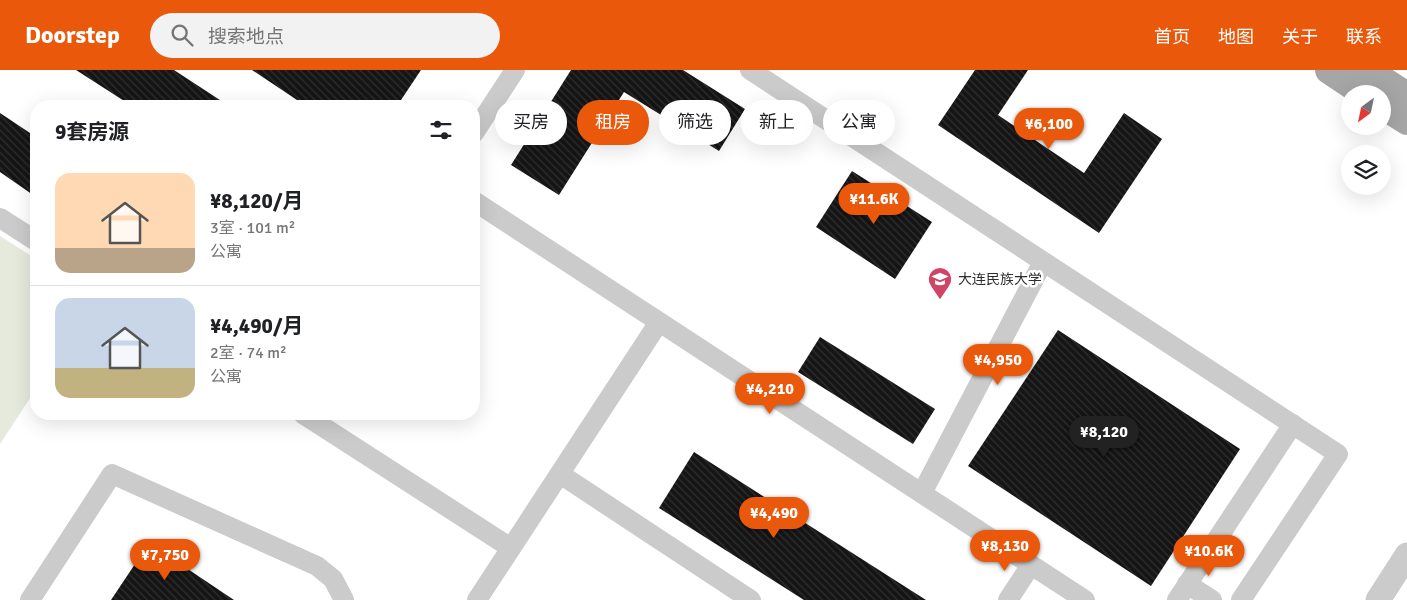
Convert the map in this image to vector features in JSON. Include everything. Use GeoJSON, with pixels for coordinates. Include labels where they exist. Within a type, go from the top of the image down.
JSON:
{"type":"FeatureCollection","features":[{"type":"Feature","properties":{"kind":"main road"},"geometry":{"type":"LineString","coordinates":[[1329,70],[1352,85]]}},
{"type":"Feature","properties":{"kind":"main road"},"geometry":{"type":"LineString","coordinates":[[1367,70],[1407,96]]}},
{"type":"Feature","properties":{"kind":"main road"},"geometry":{"type":"LineString","coordinates":[[1391,111],[1407,121]]}},
{"type":"Feature","properties":{"kind":"street"},"geometry":{"type":"LineString","coordinates":[[480,125],[515,70]]}},
{"type":"Feature","properties":{"kind":"street"},"geometry":{"type":"LineString","coordinates":[[750,70],[1338,454],[1241,600]]}},
{"type":"Feature","properties":{"kind":"street"},"geometry":{"type":"LineString","coordinates":[[480,206],[1085,600]]}},
{"type":"Feature","properties":{"kind":"street"},"geometry":{"type":"LineString","coordinates":[[0,218],[30,237]]}},
{"type":"Feature","properties":{"kind":"street"},"geometry":{"type":"LineString","coordinates":[[922,493],[1043,262]]}},
{"type":"Feature","properties":{"kind":"street"},"geometry":{"type":"LineString","coordinates":[[477,600],[659,322]]}},
{"type":"Feature","properties":{"kind":"street"},"geometry":{"type":"LineString","coordinates":[[312,420],[511,548]]}},
{"type":"Feature","properties":{"kind":"street"},"geometry":{"type":"LineString","coordinates":[[1212,600],[1182,592],[1293,424]]}},
{"type":"Feature","properties":{"kind":"street"},"geometry":{"type":"LineString","coordinates":[[30,600],[112,474],[317,566],[334,579],[344,600]]}},
{"type":"Feature","properties":{"kind":"street"},"geometry":{"type":"LineString","coordinates":[[560,474],[751,600]]}},
{"type":"Feature","properties":{"kind":"street"},"geometry":{"type":"LineString","coordinates":[[1378,600],[1407,555]]}},
{"type":"Feature","properties":{"kind":"street"},"geometry":{"type":"LineString","coordinates":[[1008,600],[1031,564]]}},
{"type":"Feature","properties":{"kind":"shaded area"},"geometry":{"type":"Polygon","coordinates":[[[0,236],[30,255],[30,398],[0,444],[0,236]]]}},
{"type":"Feature","properties":{"kind":"building"},"geometry":{"type":"Polygon","coordinates":[[[76,70],[174,70],[220,100],[123,100],[76,70]]]}},
{"type":"Feature","properties":{"kind":"building"},"geometry":{"type":"Polygon","coordinates":[[[252,70],[421,70],[401,100],[297,100],[252,70]]]}},
{"type":"Feature","properties":{"kind":"building"},"geometry":{"type":"Polygon","coordinates":[[[571,70],[683,70],[731,100],[659,100],[659,114],[649,108],[649,100],[637,100],[624,92],[619,100],[577,100],[577,145],[591,145],[559,195],[511,165],[524,145],[567,145],[567,100],[552,100],[571,70]]]}},
{"type":"Feature","properties":{"kind":"building"},"geometry":{"type":"Polygon","coordinates":[[[975,70],[1028,70],[998,115],[1084,173],[1124,113],[1162,139],[1099,233],[938,125],[975,70]]]}},
{"type":"Feature","properties":{"kind":"building"},"geometry":{"type":"Polygon","coordinates":[[[731,100],[741,106],[741,115],[731,132],[731,100]]]}},
{"type":"Feature","properties":{"kind":"building"},"geometry":{"type":"Polygon","coordinates":[[[0,113],[30,133],[30,193],[0,172],[0,113]]]}},
{"type":"Feature","properties":{"kind":"building"},"geometry":{"type":"Polygon","coordinates":[[[709,145],[723,145],[719,151],[709,145]]]}},
{"type":"Feature","properties":{"kind":"building"},"geometry":{"type":"Polygon","coordinates":[[[852,171],[932,222],[895,279],[816,227],[852,171]]]}},
{"type":"Feature","properties":{"kind":"building"},"geometry":{"type":"Polygon","coordinates":[[[1058,330],[1240,449],[1151,586],[968,466],[1058,330]]]}},
{"type":"Feature","properties":{"kind":"building"},"geometry":{"type":"Polygon","coordinates":[[[820,337],[935,409],[913,444],[798,372],[820,337]]]}},
{"type":"Feature","properties":{"kind":"building"},"geometry":{"type":"Polygon","coordinates":[[[694,452],[926,600],[804,600],[659,508],[694,452]]]}},
{"type":"Feature","properties":{"kind":"building"},"geometry":{"type":"Polygon","coordinates":[[[149,543],[234,600],[111,600],[149,543]]]}},
{"type":"Feature","properties":{"kind":"place","name":"大连民族大学"},"geometry":{"type":"Point","coordinates":[940,300]}}]}
